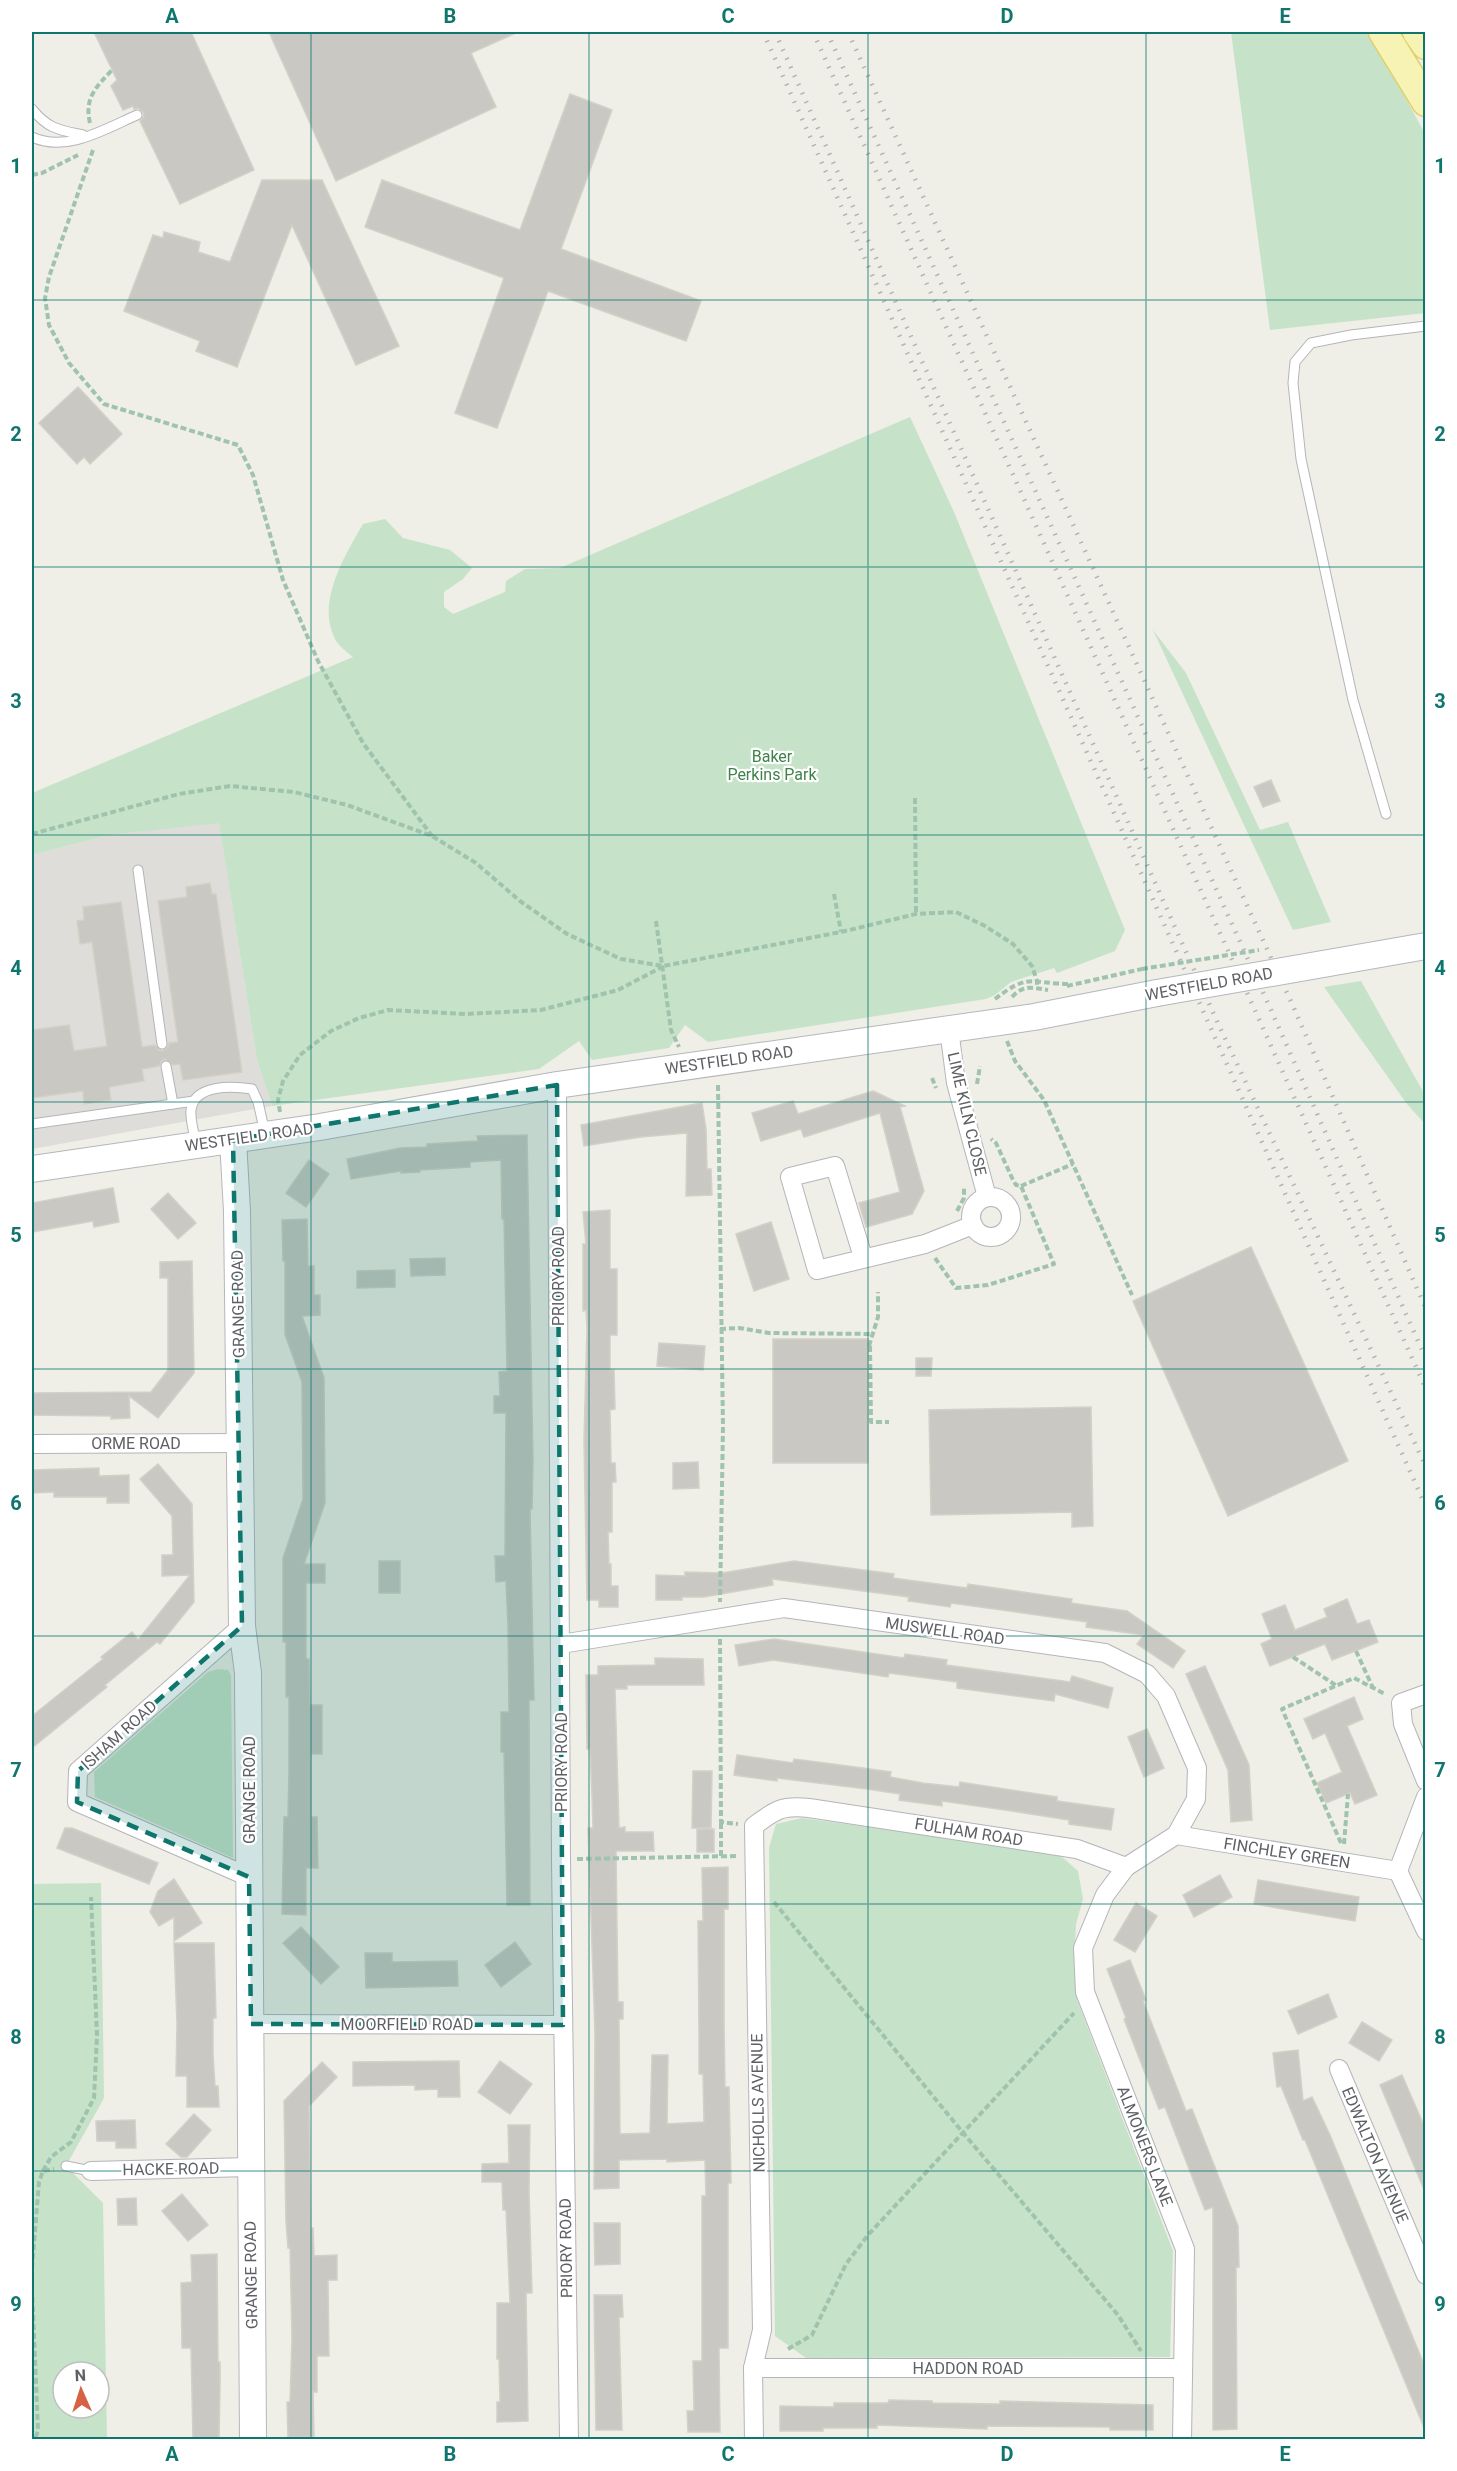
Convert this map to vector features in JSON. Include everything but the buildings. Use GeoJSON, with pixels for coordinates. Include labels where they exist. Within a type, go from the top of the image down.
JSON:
{"type":"FeatureCollection","features":[{"type":"Feature","properties":{"kind":"main road"},"geometry":{"type":"LineString","coordinates":[[1383,32],[1425,102]]}},
{"type":"Feature","properties":{"kind":"main road"},"geometry":{"type":"LineString","coordinates":[[1417,32],[1425,45]]}},
{"type":"Feature","properties":{"kind":"street","name":"WESTFIELD ROAD"},"geometry":{"type":"LineString","coordinates":[[32,1169],[277,1133],[557,1085],[1034,1017],[1425,946]]}},
{"type":"Feature","properties":{"kind":"street","name":"LIME KILN CLOSE"},"geometry":{"type":"LineString","coordinates":[[949,1029],[956,1083],[987,1197]]}},
{"type":"Feature","properties":{"kind":"street","name":"PRIORY ROAD"},"geometry":{"type":"LineString","coordinates":[[557,1085],[561,1860],[569,2439]]}},
{"type":"Feature","properties":{"kind":"street","name":"GRANGE ROAD"},"geometry":{"type":"LineString","coordinates":[[233,1140],[237,1211],[242,1626],[248,1673],[253,2439]]}},
{"type":"Feature","properties":{"kind":"street"},"geometry":{"type":"LineString","coordinates":[[863,1257],[835,1166],[790,1177],[817,1270],[863,1257],[925,1244],[973,1225]]}},
{"type":"Feature","properties":{"kind":"street"},"geometry":{"type":"LineString","coordinates":[[987,1197],[996,1197],[1007,1204],[1011,1216],[1004,1232],[992,1236],[981,1234],[973,1225],[971,1213],[977,1202],[987,1197]]}},
{"type":"Feature","properties":{"kind":"street","name":"ORME ROAD"},"geometry":{"type":"LineString","coordinates":[[32,1444],[240,1443]]}},
{"type":"Feature","properties":{"kind":"street","name":"MUSWELL ROAD"},"geometry":{"type":"LineString","coordinates":[[561,1644],[784,1608],[1105,1653],[1147,1674],[1166,1696],[1197,1768],[1196,1798],[1176,1835]]}},
{"type":"Feature","properties":{"kind":"street","name":"ISHAM ROAD"},"geometry":{"type":"LineString","coordinates":[[242,1626],[78,1771],[77,1802],[249,1877]]}},
{"type":"Feature","properties":{"kind":"street"},"geometry":{"type":"LineString","coordinates":[[1425,1694],[1401,1703],[1403,1724],[1425,1781]]}},
{"type":"Feature","properties":{"kind":"street"},"geometry":{"type":"LineString","coordinates":[[1425,1797],[1398,1871],[1425,1931]]}},
{"type":"Feature","properties":{"kind":"street","name":"NICHOLLS AVENUE"},"geometry":{"type":"LineString","coordinates":[[754,2439],[753,2368],[762,2330],[754,1826],[774,1811],[790,1806],[809,1808]]}},
{"type":"Feature","properties":{"kind":"street","name":"FULHAM ROAD"},"geometry":{"type":"LineString","coordinates":[[809,1808],[1077,1849],[1126,1867]]}},
{"type":"Feature","properties":{"kind":"street"},"geometry":{"type":"LineString","coordinates":[[1126,1867],[1176,1835]]}},
{"type":"Feature","properties":{"kind":"street","name":"FINCHLEY GREEN"},"geometry":{"type":"LineString","coordinates":[[1176,1835],[1398,1871]]}},
{"type":"Feature","properties":{"kind":"street","name":"ALMONERS LANE"},"geometry":{"type":"LineString","coordinates":[[1126,1867],[1105,1895],[1083,1948],[1085,1992],[1185,2249],[1182,2439]]}},
{"type":"Feature","properties":{"kind":"street","name":"MOORFIELD ROAD"},"geometry":{"type":"LineString","coordinates":[[251,2024],[563,2025]]}},
{"type":"Feature","properties":{"kind":"street","name":"EDWALTON AVENUE"},"geometry":{"type":"LineString","coordinates":[[1339,2069],[1425,2275]]}},
{"type":"Feature","properties":{"kind":"street","name":"HACKE ROAD"},"geometry":{"type":"LineString","coordinates":[[91,2171],[250,2167]]}},
{"type":"Feature","properties":{"kind":"street","name":"HADDON ROAD"},"geometry":{"type":"LineString","coordinates":[[753,2368],[1183,2368]]}},
{"type":"Feature","properties":{"kind":"lane"},"geometry":{"type":"LineString","coordinates":[[32,109],[43,123],[55,129],[85,135]]}},
{"type":"Feature","properties":{"kind":"lane"},"geometry":{"type":"LineString","coordinates":[[32,137],[49,143],[66,143],[137,115]]}},
{"type":"Feature","properties":{"kind":"lane"},"geometry":{"type":"LineString","coordinates":[[1386,814],[1353,700],[1302,459],[1293,383],[1295,362],[1311,343],[1351,335],[1425,326]]}},
{"type":"Feature","properties":{"kind":"lane"},"geometry":{"type":"LineString","coordinates":[[138,870],[162,1044]]}},
{"type":"Feature","properties":{"kind":"lane"},"geometry":{"type":"LineString","coordinates":[[166,1066],[173,1104]]}},
{"type":"Feature","properties":{"kind":"lane"},"geometry":{"type":"LineString","coordinates":[[32,1124],[194,1101],[206,1091],[233,1086],[252,1089],[277,1133]]}},
{"type":"Feature","properties":{"kind":"lane"},"geometry":{"type":"LineString","coordinates":[[194,1101],[191,1111],[196,1145]]}},
{"type":"Feature","properties":{"kind":"lane"},"geometry":{"type":"LineString","coordinates":[[66,2166],[91,2171]]}},
{"type":"Feature","properties":{"kind":"path"},"geometry":{"type":"LineString","coordinates":[[96,133],[88,113],[88,102],[93,90],[112,70]]}},
{"type":"Feature","properties":{"kind":"path"},"geometry":{"type":"LineString","coordinates":[[32,175],[42,173],[94,147],[49,277],[45,298],[50,325],[69,363],[104,404],[238,445],[253,474],[283,580],[318,661],[363,743],[432,836]]}},
{"type":"Feature","properties":{"kind":"path"},"geometry":{"type":"LineString","coordinates":[[32,834],[179,794],[230,786],[294,792],[347,805],[432,836],[476,863],[520,901],[567,934],[621,959],[663,966]]}},
{"type":"Feature","properties":{"kind":"path"},"geometry":{"type":"LineString","coordinates":[[915,798],[916,914]]}},
{"type":"Feature","properties":{"kind":"path"},"geometry":{"type":"LineString","coordinates":[[834,894],[841,932]]}},
{"type":"Feature","properties":{"kind":"path"},"geometry":{"type":"LineString","coordinates":[[277,1133],[283,1081],[300,1055],[331,1031],[359,1018],[388,1010],[466,1014],[541,1010],[618,990],[663,966],[841,932],[916,914],[956,912],[977,921],[1012,944],[1032,966],[1037,987]]}},
{"type":"Feature","properties":{"kind":"path"},"geometry":{"type":"LineString","coordinates":[[656,921],[671,1030],[680,1051]]}},
{"type":"Feature","properties":{"kind":"path"},"geometry":{"type":"LineString","coordinates":[[1015,994],[1027,987],[1050,990],[1143,969]]}},
{"type":"Feature","properties":{"kind":"path"},"geometry":{"type":"LineString","coordinates":[[989,1001],[1012,985],[1030,980],[1071,984]]}},
{"type":"Feature","properties":{"kind":"path"},"geometry":{"type":"LineString","coordinates":[[1006,1041],[1015,1061],[1044,1100],[1132,1295]]}},
{"type":"Feature","properties":{"kind":"path"},"geometry":{"type":"LineString","coordinates":[[977,1086],[980,1066]]}},
{"type":"Feature","properties":{"kind":"path"},"geometry":{"type":"LineString","coordinates":[[717,1078],[723,1427],[720,1607]]}},
{"type":"Feature","properties":{"kind":"path"},"geometry":{"type":"LineString","coordinates":[[932,1078],[939,1097]]}},
{"type":"Feature","properties":{"kind":"path"},"geometry":{"type":"LineString","coordinates":[[986,1134],[996,1143],[1016,1185],[1021,1186],[1073,1164]]}},
{"type":"Feature","properties":{"kind":"path"},"geometry":{"type":"LineString","coordinates":[[955,1213],[964,1198],[963,1183]]}},
{"type":"Feature","properties":{"kind":"path"},"geometry":{"type":"LineString","coordinates":[[925,1244],[956,1288],[988,1285],[1054,1264],[1021,1186]]}},
{"type":"Feature","properties":{"kind":"path"},"geometry":{"type":"LineString","coordinates":[[878,1292],[878,1317],[869,1346],[871,1422],[889,1422]]}},
{"type":"Feature","properties":{"kind":"path"},"geometry":{"type":"LineString","coordinates":[[720,1329],[739,1328],[770,1334],[874,1334]]}},
{"type":"Feature","properties":{"kind":"path"},"geometry":{"type":"LineString","coordinates":[[720,1639],[721,1856]]}},
{"type":"Feature","properties":{"kind":"path"},"geometry":{"type":"LineString","coordinates":[[1356,1651],[1373,1688]]}},
{"type":"Feature","properties":{"kind":"path"},"geometry":{"type":"LineString","coordinates":[[1293,1656],[1337,1686]]}},
{"type":"Feature","properties":{"kind":"path"},"geometry":{"type":"LineString","coordinates":[[1348,1794],[1344,1849],[1282,1709],[1354,1678],[1401,1703]]}},
{"type":"Feature","properties":{"kind":"path"},"geometry":{"type":"LineString","coordinates":[[721,1822],[746,1825]]}},
{"type":"Feature","properties":{"kind":"path"},"geometry":{"type":"LineString","coordinates":[[561,1860],[754,1855]]}},
{"type":"Feature","properties":{"kind":"path"},"geometry":{"type":"LineString","coordinates":[[774,1894],[774,1904],[964,2134],[1118,2315],[1152,2368]]}},
{"type":"Feature","properties":{"kind":"path"},"geometry":{"type":"LineString","coordinates":[[32,2268],[39,2182],[43,2171],[51,2157],[71,2142],[94,2098],[97,2035],[92,1897]]}},
{"type":"Feature","properties":{"kind":"path"},"geometry":{"type":"LineString","coordinates":[[753,2368],[812,2335],[846,2264],[868,2235],[1080,2007]]}},
{"type":"Feature","properties":{"kind":"path"},"geometry":{"type":"LineString","coordinates":[[43,2171],[66,2166]]}},
{"type":"Feature","properties":{"kind":"path"},"geometry":{"type":"LineString","coordinates":[[32,2288],[37,2367],[38,2430],[35,2439]]}},
{"type":"Feature","properties":{"kind":"highlighted area"},"geometry":{"type":"Polygon","coordinates":[[[557,1085],[563,2025],[251,2024],[249,1877],[77,1802],[78,1771],[242,1626],[233,1140],[557,1085]]]}},
{"type":"Feature","properties":{"kind":"shaded area"},"geometry":{"type":"Polygon","coordinates":[[[219,822],[257,1060],[272,1106],[32,1149],[32,855],[109,835],[219,822]]]}},
{"type":"Feature","properties":{"kind":"green space"},"geometry":{"type":"Polygon","coordinates":[[[1231,32],[1370,32],[1425,134],[1425,313],[1270,330],[1231,32]]]}},
{"type":"Feature","properties":{"kind":"green space","name":"Baker Perkins Park"},"geometry":{"type":"Polygon","coordinates":[[[910,417],[954,512],[1125,930],[1115,951],[1057,973],[1054,968],[1011,982],[986,999],[708,1042],[685,1025],[669,1048],[592,1060],[579,1041],[539,1069],[272,1106],[257,1060],[219,823],[109,835],[32,855],[32,793],[353,657],[335,640],[329,609],[335,579],[341,564],[363,524],[385,519],[403,538],[450,550],[472,568],[463,579],[444,592],[444,607],[453,614],[505,592],[506,581],[525,569],[560,568],[910,417]]]}},
{"type":"Feature","properties":{"kind":"green space"},"geometry":{"type":"Polygon","coordinates":[[[1153,630],[1186,673],[1260,830],[1288,822],[1331,922],[1293,930],[1153,630]]]}},
{"type":"Feature","properties":{"kind":"green space"},"geometry":{"type":"Polygon","coordinates":[[[1361,981],[1425,1095],[1425,1124],[1407,1104],[1324,987],[1361,981]]]}},
{"type":"Feature","properties":{"kind":"green space"},"geometry":{"type":"Polygon","coordinates":[[[218,1669],[228,1670],[231,1675],[233,1858],[95,1797],[94,1772],[208,1672],[218,1669]]]}},
{"type":"Feature","properties":{"kind":"green space"},"geometry":{"type":"Polygon","coordinates":[[[802,1818],[1043,1851],[1062,1857],[1078,1871],[1083,1899],[1076,1924],[1077,2000],[1173,2251],[1170,2357],[806,2358],[775,2336],[769,1848],[776,1824],[802,1818]]]}},
{"type":"Feature","properties":{"kind":"green space"},"geometry":{"type":"Polygon","coordinates":[[[101,1883],[104,2098],[66,2166],[103,2203],[106,2360],[51,2360],[51,2420],[107,2420],[107,2439],[32,2439],[32,1884],[101,1883]]]}},
{"type":"Feature","properties":{"kind":"railway"},"geometry":{"type":"LineString","coordinates":[[763,32],[1426,1507]]}},
{"type":"Feature","properties":{"kind":"railway"},"geometry":{"type":"LineString","coordinates":[[775,32],[1216,1019],[1426,1467]]}},
{"type":"Feature","properties":{"kind":"railway"},"geometry":{"type":"LineString","coordinates":[[813,32],[1426,1389]]}},
{"type":"Feature","properties":{"kind":"railway"},"geometry":{"type":"LineString","coordinates":[[827,32],[1271,1010],[1426,1359]]}},
{"type":"Feature","properties":{"kind":"railway"},"geometry":{"type":"LineString","coordinates":[[848,32],[1293,1006],[1426,1309]]}}]}
